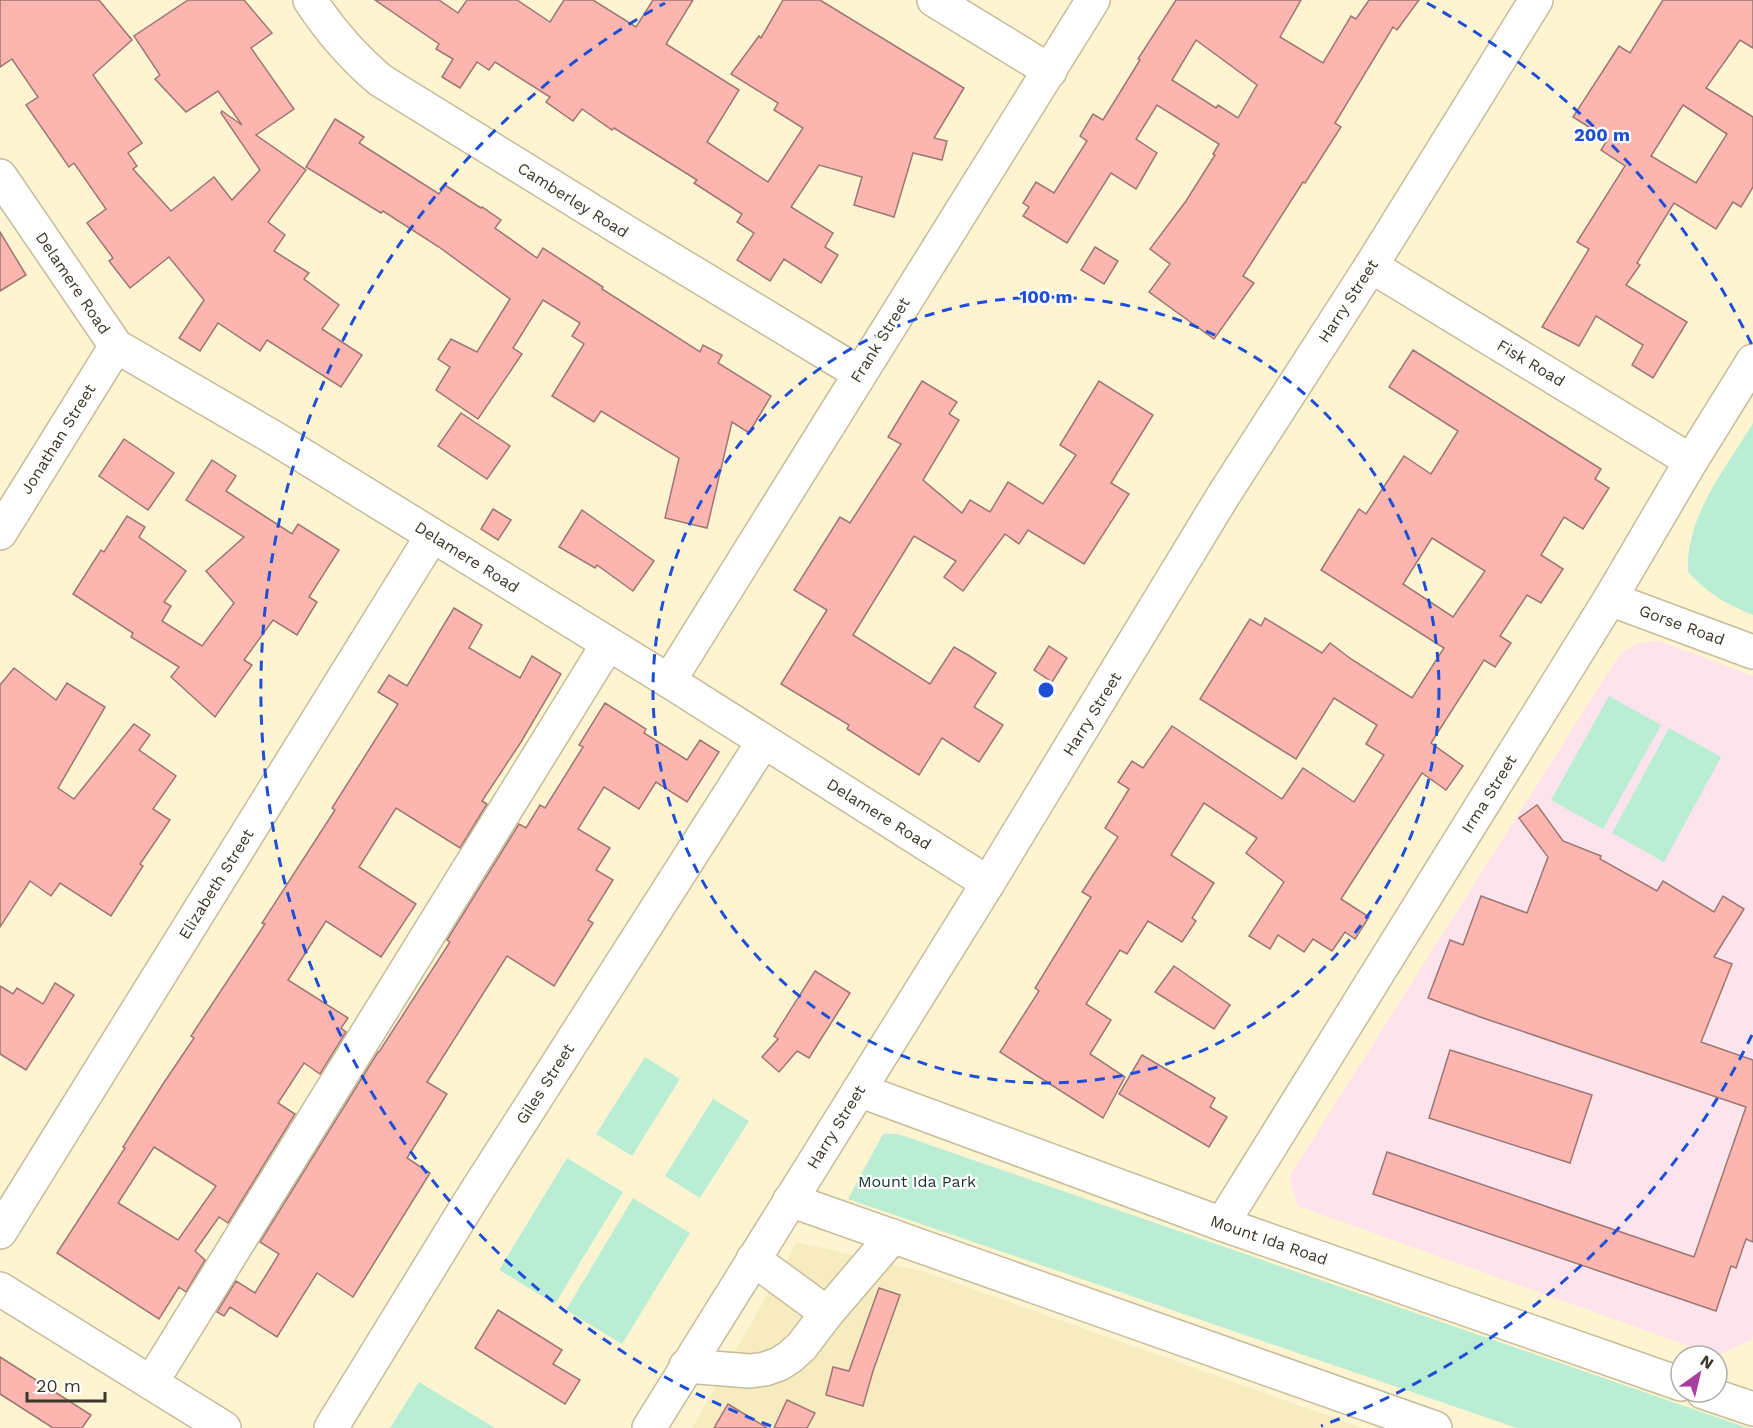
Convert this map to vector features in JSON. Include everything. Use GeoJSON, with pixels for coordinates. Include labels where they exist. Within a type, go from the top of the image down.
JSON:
{"type":"FeatureCollection","features":[{"type":"Feature","properties":{"kind":"street","name":"Camberley Road"},"geometry":{"type":"LineString","coordinates":[[310,0],[326,25],[354,57],[380,80],[859,373]]}},
{"type":"Feature","properties":{"kind":"street"},"geometry":{"type":"LineString","coordinates":[[934,0],[1050,71]]}},
{"type":"Feature","properties":{"kind":"street","name":"Frank Street"},"geometry":{"type":"LineString","coordinates":[[669,681],[1093,0]]}},
{"type":"Feature","properties":{"kind":"street","name":"Harry Street"},"geometry":{"type":"LineString","coordinates":[[648,1428],[988,883],[1223,496],[1371,266],[1536,0]]}},
{"type":"Feature","properties":{"kind":"street","name":"Delamere Road"},"geometry":{"type":"LineString","coordinates":[[0,176],[116,345],[276,439],[669,681],[988,883]]}},
{"type":"Feature","properties":{"kind":"street","name":"Fisk Road"},"geometry":{"type":"LineString","coordinates":[[1371,266],[1691,461]]}},
{"type":"Feature","properties":{"kind":"street","name":"Jonathan Street"},"geometry":{"type":"LineString","coordinates":[[0,533],[116,345]]}},
{"type":"Feature","properties":{"kind":"street","name":"Irma Street"},"geometry":{"type":"LineString","coordinates":[[1222,1224],[1610,599],[1753,361]]}},
{"type":"Feature","properties":{"kind":"street","name":"Elizabeth Street"},"geometry":{"type":"LineString","coordinates":[[0,1232],[432,536]]}},
{"type":"Feature","properties":{"kind":"street","name":"Gorse Road"},"geometry":{"type":"LineString","coordinates":[[1610,599],[1753,652]]}},
{"type":"Feature","properties":{"kind":"street"},"geometry":{"type":"LineString","coordinates":[[151,1383],[608,644]]}},
{"type":"Feature","properties":{"kind":"street","name":"Giles Street"},"geometry":{"type":"LineString","coordinates":[[331,1428],[469,1203],[764,742]]}},
{"type":"Feature","properties":{"kind":"street","name":"Mount Ida Road"},"geometry":{"type":"LineString","coordinates":[[859,1090],[1222,1224],[1669,1380]]}},
{"type":"Feature","properties":{"kind":"street"},"geometry":{"type":"LineString","coordinates":[[790,1200],[1436,1428]]}},
{"type":"Feature","properties":{"kind":"street"},"geometry":{"type":"LineString","coordinates":[[686,1366],[750,1371],[779,1364],[802,1346],[893,1236]]}},
{"type":"Feature","properties":{"kind":"street"},"geometry":{"type":"LineString","coordinates":[[753,1259],[827,1313]]}},
{"type":"Feature","properties":{"kind":"street"},"geometry":{"type":"LineString","coordinates":[[0,1288],[224,1428]]}},
{"type":"Feature","properties":{"kind":"street"},"geometry":{"type":"LineString","coordinates":[[1729,1400],[1752,1407]]}},
{"type":"Feature","properties":{"kind":"shaded area"},"geometry":{"type":"Polygon","coordinates":[[[1659,641],[1753,676],[1753,1335],[1751,1340],[1729,1350],[1729,1344],[1683,1344],[1298,1206],[1289,1177],[1620,654],[1639,643],[1659,641]]]}},
{"type":"Feature","properties":{"kind":"shaded area"},"geometry":{"type":"Polygon","coordinates":[[[797,1242],[925,1272],[1363,1428],[692,1428],[797,1242]]]}},
{"type":"Feature","properties":{"kind":"green space"},"geometry":{"type":"Polygon","coordinates":[[[1753,423],[1753,615],[1718,598],[1688,572],[1693,532],[1700,513],[1720,475],[1753,423]]]}},
{"type":"Feature","properties":{"kind":"green space"},"geometry":{"type":"Polygon","coordinates":[[[1609,696],[1661,725],[1603,829],[1551,800],[1609,696]]]}},
{"type":"Feature","properties":{"kind":"green space"},"geometry":{"type":"Polygon","coordinates":[[[1669,728],[1721,757],[1664,862],[1612,833],[1669,728]]]}},
{"type":"Feature","properties":{"kind":"green space"},"geometry":{"type":"Polygon","coordinates":[[[645,1057],[680,1079],[632,1156],[596,1134],[645,1057]]]}},
{"type":"Feature","properties":{"kind":"green space"},"geometry":{"type":"Polygon","coordinates":[[[713,1099],[749,1121],[700,1198],[665,1176],[713,1099]]]}},
{"type":"Feature","properties":{"kind":"green space","name":"Mount Ida Park"},"geometry":{"type":"Polygon","coordinates":[[[883,1134],[898,1134],[1669,1401],[1669,1404],[1679,1404],[1748,1428],[1517,1428],[848,1199],[883,1134]]]}},
{"type":"Feature","properties":{"kind":"green space"},"geometry":{"type":"Polygon","coordinates":[[[567,1158],[623,1192],[555,1304],[499,1270],[567,1158]]]}},
{"type":"Feature","properties":{"kind":"green space"},"geometry":{"type":"Polygon","coordinates":[[[633,1198],[690,1233],[622,1344],[566,1310],[633,1198]]]}},
{"type":"Feature","properties":{"kind":"green space"},"geometry":{"type":"Polygon","coordinates":[[[419,1382],[495,1428],[390,1428],[419,1382]]]}},
{"type":"Feature","properties":{"kind":"building"},"geometry":{"type":"Polygon","coordinates":[[[0,0],[99,0],[132,40],[93,75],[142,143],[128,153],[137,166],[133,169],[171,211],[214,177],[232,200],[260,170],[221,113],[222,111],[242,125],[218,91],[186,112],[155,79],[160,75],[134,36],[188,0],[244,0],[272,33],[251,48],[294,109],[256,135],[306,170],[268,222],[285,235],[274,251],[309,273],[304,279],[339,305],[322,329],[362,355],[341,387],[267,340],[260,351],[218,323],[200,351],[179,338],[204,300],[169,257],[130,288],[109,261],[113,258],[87,223],[106,209],[74,163],[69,167],[26,105],[38,97],[12,59],[0,67],[0,0]]]}},
{"type":"Feature","properties":{"kind":"building"},"geometry":{"type":"Polygon","coordinates":[[[375,0],[439,0],[458,13],[467,0],[517,0],[550,22],[564,0],[593,0],[636,27],[653,0],[693,0],[666,44],[739,90],[707,142],[768,182],[803,128],[774,110],[778,103],[731,74],[759,36],[761,38],[783,0],[820,0],[964,88],[934,138],[947,141],[942,160],[913,153],[894,217],[854,205],[862,177],[819,165],[791,207],[833,233],[825,247],[838,255],[821,283],[784,259],[770,281],[737,260],[754,233],[737,222],[742,214],[694,183],[697,180],[614,128],[612,130],[582,109],[573,121],[546,102],[550,97],[495,62],[489,70],[477,62],[460,88],[442,77],[453,59],[436,49],[439,44],[375,0]]]}},
{"type":"Feature","properties":{"kind":"building"},"geometry":{"type":"Polygon","coordinates":[[[1176,0],[1301,0],[1280,37],[1323,63],[1351,16],[1356,19],[1369,0],[1419,0],[1397,30],[1393,27],[1335,123],[1341,127],[1243,276],[1254,283],[1214,339],[1149,292],[1170,264],[1150,249],[1186,201],[1215,155],[1213,154],[1219,144],[1157,105],[1136,139],[1157,153],[1136,189],[1111,173],[1067,243],[1023,216],[1029,207],[1023,203],[1036,182],[1054,193],[1087,141],[1080,136],[1093,114],[1103,120],[1140,60],[1138,59],[1176,0]],[[1196,40],[1172,80],[1216,108],[1218,105],[1238,118],[1257,85],[1196,40]]]}},
{"type":"Feature","properties":{"kind":"building"},"geometry":{"type":"Polygon","coordinates":[[[1663,0],[1753,0],[1753,48],[1740,40],[1706,88],[1753,117],[1753,187],[1741,207],[1733,202],[1716,229],[1674,203],[1637,263],[1640,265],[1626,285],[1687,322],[1653,378],[1632,365],[1643,345],[1596,316],[1579,346],[1542,327],[1589,249],[1577,242],[1625,166],[1601,150],[1608,139],[1573,117],[1619,46],[1630,53],[1663,0]],[[1683,105],[1651,156],[1696,183],[1727,134],[1683,105]]]}},
{"type":"Feature","properties":{"kind":"building"},"geometry":{"type":"Polygon","coordinates":[[[335,119],[364,137],[359,143],[439,194],[445,185],[501,220],[495,228],[537,258],[543,248],[700,352],[703,345],[722,355],[718,363],[771,396],[749,433],[732,422],[707,528],[665,518],[679,458],[601,411],[594,422],[552,396],[584,344],[572,336],[580,323],[543,300],[513,348],[522,354],[478,419],[436,390],[450,367],[438,359],[451,339],[477,352],[510,299],[439,247],[383,211],[381,213],[306,167],[335,119]]]}},
{"type":"Feature","properties":{"kind":"building"},"geometry":{"type":"Polygon","coordinates":[[[0,232],[26,275],[0,291],[0,232]]]}},
{"type":"Feature","properties":{"kind":"building"},"geometry":{"type":"Polygon","coordinates":[[[1095,247],[1118,261],[1104,284],[1081,270],[1095,247]]]}},
{"type":"Feature","properties":{"kind":"building"},"geometry":{"type":"Polygon","coordinates":[[[1413,350],[1601,469],[1595,479],[1609,488],[1583,529],[1564,517],[1541,555],[1563,569],[1541,603],[1527,595],[1500,636],[1511,643],[1495,667],[1484,660],[1431,743],[1463,766],[1446,790],[1422,773],[1341,899],[1369,917],[1355,939],[1345,932],[1332,951],[1313,939],[1304,952],[1278,935],[1270,949],[1249,936],[1284,882],[1246,853],[1257,838],[1204,803],[1171,855],[1214,883],[1192,918],[1196,921],[1182,942],[1148,921],[1127,954],[1120,950],[1086,1004],[1111,1020],[1090,1054],[1125,1077],[1103,1118],[1000,1052],[1039,991],[1035,988],[1091,897],[1082,892],[1118,837],[1105,828],[1129,789],[1118,782],[1132,761],[1143,768],[1172,726],[1282,799],[1303,768],[1354,802],[1384,755],[1366,744],[1377,725],[1334,698],[1296,759],[1200,699],[1250,619],[1261,626],[1265,618],[1322,653],[1330,643],[1412,698],[1444,648],[1321,570],[1359,509],[1366,514],[1404,456],[1431,474],[1458,431],[1389,387],[1413,350]],[[1432,538],[1403,584],[1453,617],[1485,571],[1432,538]]]}},
{"type":"Feature","properties":{"kind":"building"},"geometry":{"type":"Polygon","coordinates":[[[922,381],[957,402],[949,414],[959,420],[923,480],[962,513],[970,500],[990,512],[1008,482],[1043,504],[1076,455],[1060,445],[1099,381],[1153,415],[1111,483],[1129,494],[1084,564],[1028,530],[1019,544],[1005,534],[963,591],[944,577],[956,561],[914,536],[853,635],[930,684],[954,647],[968,655],[996,673],[974,707],[1003,725],[979,762],[942,738],[919,775],[847,729],[849,725],[781,684],[827,610],[794,590],[840,517],[850,523],[901,444],[888,437],[922,381]]]}},
{"type":"Feature","properties":{"kind":"building"},"geometry":{"type":"Polygon","coordinates":[[[461,413],[510,446],[487,479],[438,446],[461,413]]]}},
{"type":"Feature","properties":{"kind":"building"},"geometry":{"type":"Polygon","coordinates":[[[124,439],[174,473],[148,510],[99,476],[124,439]]]}},
{"type":"Feature","properties":{"kind":"building"},"geometry":{"type":"Polygon","coordinates":[[[212,460],[236,476],[226,491],[292,534],[298,524],[339,550],[309,597],[317,602],[297,635],[273,620],[244,660],[252,665],[215,717],[171,677],[179,667],[131,637],[133,633],[73,594],[101,550],[104,552],[127,516],[145,527],[139,537],[186,571],[164,602],[171,606],[162,621],[202,646],[234,603],[206,571],[244,537],[186,500],[212,460]]]}},
{"type":"Feature","properties":{"kind":"building"},"geometry":{"type":"Polygon","coordinates":[[[493,509],[511,520],[498,540],[481,529],[493,509]]]}},
{"type":"Feature","properties":{"kind":"building"},"geometry":{"type":"Polygon","coordinates":[[[582,510],[654,561],[633,591],[597,565],[595,568],[559,547],[582,510]]]}},
{"type":"Feature","properties":{"kind":"building"},"geometry":{"type":"Polygon","coordinates":[[[454,608],[482,625],[469,648],[520,678],[532,656],[561,674],[521,742],[482,801],[487,804],[460,848],[396,808],[359,867],[416,904],[381,957],[326,921],[288,980],[348,1018],[341,1028],[346,1032],[320,1074],[304,1063],[278,1103],[295,1114],[228,1223],[219,1217],[195,1251],[205,1260],[186,1292],[179,1287],[159,1319],[57,1253],[194,1038],[191,1036],[265,924],[262,923],[335,810],[332,808],[398,704],[378,692],[389,675],[407,686],[454,608]],[[154,1147],[118,1203],[178,1240],[216,1186],[154,1147]]]}},
{"type":"Feature","properties":{"kind":"building"},"geometry":{"type":"Polygon","coordinates":[[[1049,646],[1067,658],[1052,682],[1034,670],[1049,646]]]}},
{"type":"Feature","properties":{"kind":"building"},"geometry":{"type":"Polygon","coordinates":[[[14,668],[56,700],[67,683],[105,707],[58,788],[74,799],[134,724],[150,735],[139,750],[176,776],[153,809],[170,820],[140,864],[143,866],[111,916],[60,883],[51,896],[30,881],[0,927],[0,685],[14,668]]]}},
{"type":"Feature","properties":{"kind":"building"},"geometry":{"type":"Polygon","coordinates":[[[605,703],[646,729],[644,733],[687,760],[700,740],[719,752],[687,802],[656,782],[639,809],[604,787],[578,829],[610,848],[596,870],[613,880],[588,920],[593,923],[554,986],[507,956],[427,1082],[447,1094],[407,1158],[430,1173],[353,1297],[317,1273],[277,1337],[230,1307],[224,1316],[217,1312],[236,1281],[255,1293],[279,1254],[260,1242],[378,1052],[450,942],[447,940],[519,824],[526,828],[540,805],[545,808],[583,747],[579,745],[605,703]]]}},
{"type":"Feature","properties":{"kind":"building"},"geometry":{"type":"Polygon","coordinates":[[[1537,805],[1563,841],[1601,856],[1600,859],[1657,891],[1663,881],[1714,912],[1723,896],[1744,909],[1714,957],[1732,964],[1701,1042],[1753,1060],[1753,1242],[1746,1239],[1736,1268],[1731,1266],[1716,1311],[1373,1194],[1387,1152],[1694,1257],[1746,1107],[1428,998],[1450,940],[1463,945],[1481,896],[1527,913],[1548,857],[1519,818],[1537,805]]]}},
{"type":"Feature","properties":{"kind":"building"},"geometry":{"type":"Polygon","coordinates":[[[1174,966],[1230,1005],[1214,1029],[1155,992],[1174,966]]]}},
{"type":"Feature","properties":{"kind":"building"},"geometry":{"type":"Polygon","coordinates":[[[815,971],[850,993],[809,1058],[797,1051],[779,1072],[762,1057],[778,1039],[774,1036],[815,971]]]}},
{"type":"Feature","properties":{"kind":"building"},"geometry":{"type":"Polygon","coordinates":[[[55,983],[74,995],[26,1070],[0,1054],[0,986],[13,994],[17,988],[43,1004],[55,983]]]}},
{"type":"Feature","properties":{"kind":"building"},"geometry":{"type":"Polygon","coordinates":[[[1450,1050],[1592,1095],[1570,1163],[1429,1118],[1450,1050]]]}},
{"type":"Feature","properties":{"kind":"building"},"geometry":{"type":"Polygon","coordinates":[[[1142,1055],[1215,1098],[1210,1107],[1227,1117],[1209,1147],[1119,1094],[1142,1055]]]}},
{"type":"Feature","properties":{"kind":"building"},"geometry":{"type":"Polygon","coordinates":[[[879,1288],[900,1295],[863,1406],[826,1395],[833,1367],[849,1371],[879,1288]]]}},
{"type":"Feature","properties":{"kind":"building"},"geometry":{"type":"Polygon","coordinates":[[[498,1310],[562,1350],[553,1364],[580,1380],[565,1404],[475,1348],[498,1310]]]}},
{"type":"Feature","properties":{"kind":"building"},"geometry":{"type":"Polygon","coordinates":[[[0,1357],[91,1415],[82,1428],[53,1428],[0,1394],[0,1357]]]}},
{"type":"Feature","properties":{"kind":"building"},"geometry":{"type":"Polygon","coordinates":[[[787,1400],[815,1413],[807,1428],[774,1428],[787,1400]]]}},
{"type":"Feature","properties":{"kind":"building"},"geometry":{"type":"Polygon","coordinates":[[[728,1404],[767,1428],[714,1428],[728,1404]]]}}]}
